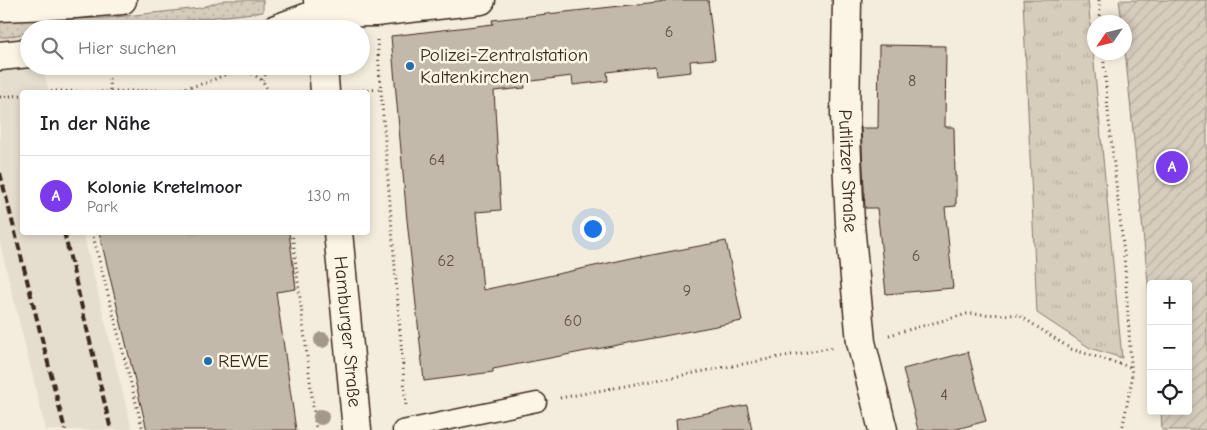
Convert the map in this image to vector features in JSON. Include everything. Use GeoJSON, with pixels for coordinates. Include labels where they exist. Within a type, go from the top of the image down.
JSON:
{"type":"FeatureCollection","features":[{"type":"Feature","properties":{"kind":"street"},"geometry":{"type":"LineString","coordinates":[[0,7],[122,0]]}},
{"type":"Feature","properties":{"kind":"street"},"geometry":{"type":"LineString","coordinates":[[295,0],[319,14]]}},
{"type":"Feature","properties":{"kind":"street"},"geometry":{"type":"LineString","coordinates":[[302,20],[319,14],[374,12],[481,0]]}},
{"type":"Feature","properties":{"kind":"street","name":"Putlitzer Straße"},"geometry":{"type":"LineString","coordinates":[[847,0],[845,115],[850,224],[861,342],[882,430]]}},
{"type":"Feature","properties":{"kind":"street"},"geometry":{"type":"LineString","coordinates":[[0,56],[20,55]]}},
{"type":"Feature","properties":{"kind":"street"},"geometry":{"type":"LineString","coordinates":[[323,75],[324,90]]}},
{"type":"Feature","properties":{"kind":"street","name":"Hamburger Straße"},"geometry":{"type":"LineString","coordinates":[[338,235],[357,430]]}},
{"type":"Feature","properties":{"kind":"lane"},"geometry":{"type":"LineString","coordinates":[[405,430],[537,402]]}},
{"type":"Feature","properties":{"kind":"path"},"geometry":{"type":"LineString","coordinates":[[1098,0],[1099,15]]}},
{"type":"Feature","properties":{"kind":"path"},"geometry":{"type":"LineString","coordinates":[[374,12],[382,89],[405,430]]}},
{"type":"Feature","properties":{"kind":"path"},"geometry":{"type":"LineString","coordinates":[[1104,60],[1124,254],[1132,379],[1122,430]]}},
{"type":"Feature","properties":{"kind":"path"},"geometry":{"type":"LineString","coordinates":[[157,90],[180,89],[206,83],[227,75]]}},
{"type":"Feature","properties":{"kind":"path"},"geometry":{"type":"LineString","coordinates":[[254,75],[262,80],[268,90]]}},
{"type":"Feature","properties":{"kind":"path"},"geometry":{"type":"LineString","coordinates":[[262,80],[265,75]]}},
{"type":"Feature","properties":{"kind":"path"},"geometry":{"type":"LineString","coordinates":[[109,79],[110,90]]}},
{"type":"Feature","properties":{"kind":"path"},"geometry":{"type":"LineString","coordinates":[[0,97],[20,95]]}},
{"type":"Feature","properties":{"kind":"path"},"geometry":{"type":"LineString","coordinates":[[93,235],[143,430]]}},
{"type":"Feature","properties":{"kind":"path"},"geometry":{"type":"LineString","coordinates":[[292,235],[316,430]]}},
{"type":"Feature","properties":{"kind":"path"},"geometry":{"type":"LineString","coordinates":[[537,402],[861,342],[968,314],[1019,316],[1071,349],[1130,367]]}},
{"type":"Feature","properties":{"kind":"shaded area"},"geometry":{"type":"Polygon","coordinates":[[[0,0],[27,0],[28,20],[20,20],[20,75],[44,75],[48,90],[20,90],[20,235],[83,235],[132,430],[46,430],[0,244],[0,0]]]}},
{"type":"Feature","properties":{"kind":"green space"},"geometry":{"type":"Polygon","coordinates":[[[225,0],[263,0],[263,12],[188,20],[45,20],[106,18],[200,8],[225,0]]]}},
{"type":"Feature","properties":{"kind":"green space"},"geometry":{"type":"Polygon","coordinates":[[[1023,0],[1088,0],[1089,15],[1087,15],[1087,60],[1094,60],[1122,358],[1090,348],[1037,313],[1023,0]]]}},
{"type":"Feature","properties":{"kind":"green space"},"geometry":{"type":"Polygon","coordinates":[[[1119,0],[1207,0],[1207,430],[1162,430],[1161,415],[1192,415],[1192,280],[1148,280],[1126,60],[1132,60],[1132,15],[1121,15],[1119,0]]]}},
{"type":"Feature","properties":{"kind":"green space"},"geometry":{"type":"Polygon","coordinates":[[[32,19],[45,20],[20,20],[20,34],[0,37],[0,21],[32,19]]]}},
{"type":"Feature","properties":{"kind":"building"},"geometry":{"type":"Polygon","coordinates":[[[676,0],[708,0],[715,59],[690,61],[691,72],[656,76],[655,66],[607,72],[608,81],[573,85],[572,76],[524,82],[525,88],[494,91],[501,210],[476,212],[483,290],[641,256],[726,241],[742,321],[493,369],[493,372],[424,381],[407,220],[391,36],[493,24],[492,20],[676,0]]]}},
{"type":"Feature","properties":{"kind":"building"},"geometry":{"type":"Polygon","coordinates":[[[879,45],[946,46],[945,127],[954,127],[956,176],[956,206],[945,207],[953,288],[886,294],[877,208],[865,208],[861,128],[878,128],[879,45]]]}},
{"type":"Feature","properties":{"kind":"building","name":"REWE"},"geometry":{"type":"Polygon","coordinates":[[[100,235],[289,235],[296,289],[276,292],[296,430],[147,430],[100,235]]]}},
{"type":"Feature","properties":{"kind":"building"},"geometry":{"type":"Polygon","coordinates":[[[968,352],[986,421],[953,430],[918,430],[903,369],[968,352]]]}},
{"type":"Feature","properties":{"kind":"building"},"geometry":{"type":"Polygon","coordinates":[[[747,405],[752,430],[677,430],[676,419],[747,405]]]}},
{"type":"Feature","properties":{"kind":"railway"},"geometry":{"type":"LineString","coordinates":[[0,173],[65,430]]}},
{"type":"Feature","properties":{"kind":"railway"},"geometry":{"type":"LineString","coordinates":[[65,235],[111,430]]}},
{"type":"Feature","properties":{"kind":"place","name":"Polizei-Zentralstation Kaltenkirchen"},"geometry":{"type":"Point","coordinates":[410,66]}},
{"type":"Feature","properties":{"kind":"place","name":"Kolonie Kretelmoor"},"geometry":{"type":"Point","coordinates":[1172,167]}},
{"type":"Feature","properties":{"kind":"place","name":"REWE"},"geometry":{"type":"Point","coordinates":[208,361]}}]}
